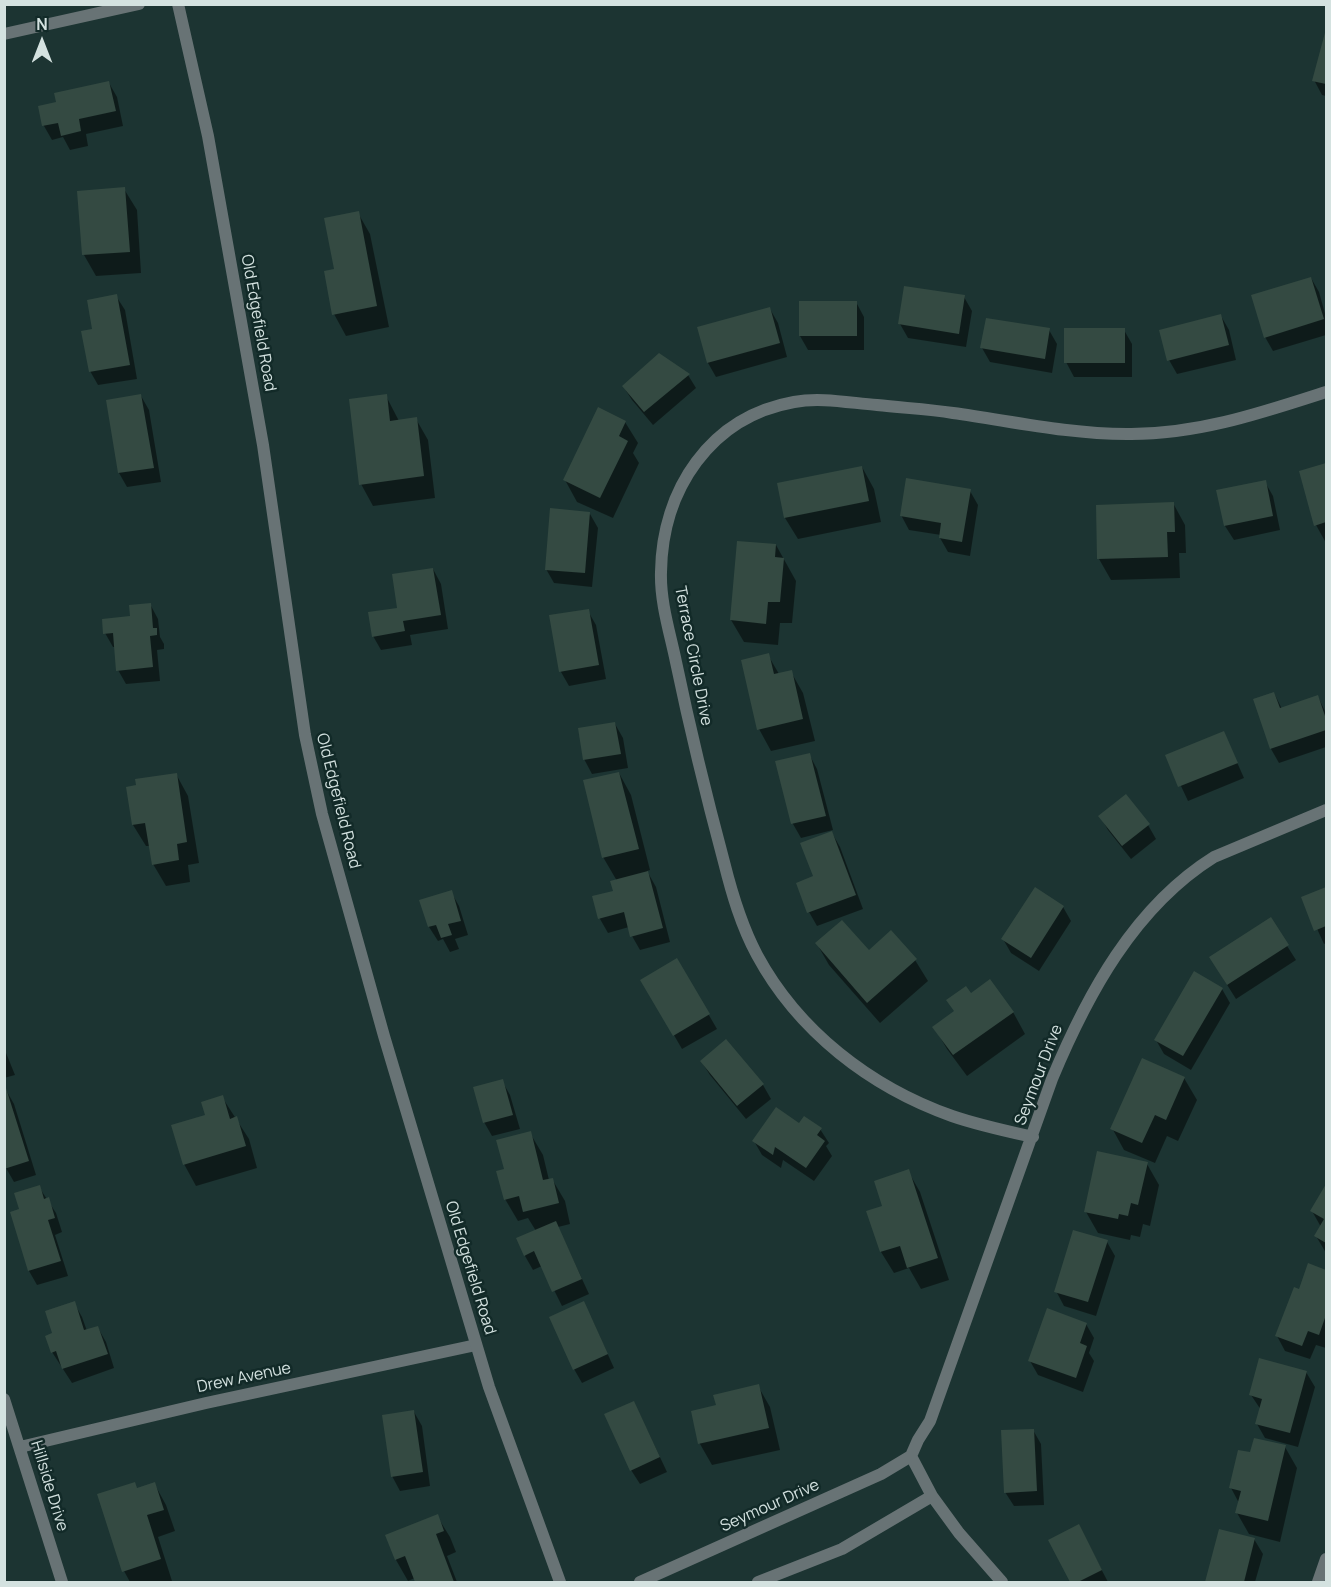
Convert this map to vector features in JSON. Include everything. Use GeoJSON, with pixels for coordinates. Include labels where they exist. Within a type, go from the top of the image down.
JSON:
{"type":"FeatureCollection","features":[{"type":"Feature","properties":{"kind":"street"},"geometry":{"type":"LineString","coordinates":[[4,34],[139,4]]}},
{"type":"Feature","properties":{"kind":"street","name":"Old Edgefield Road"},"geometry":{"type":"LineString","coordinates":[[178,4],[208,136],[264,445],[305,735],[320,803],[384,1036],[476,1346],[560,1582]]}},
{"type":"Feature","properties":{"kind":"street","name":"Terrace Circle Drive"},"geometry":{"type":"LineString","coordinates":[[1033,1137],[953,1116],[918,1102],[842,1056],[793,1009],[773,982],[756,953],[731,891],[695,753],[662,593],[662,548],[674,499],[698,459],[714,441],[752,415],[796,401],[819,400],[952,413],[1079,432],[1131,435],[1212,426],[1326,392]]}},
{"type":"Feature","properties":{"kind":"street","name":"Seymour Drive"},"geometry":{"type":"LineString","coordinates":[[640,1582],[881,1474],[911,1456],[930,1421],[1069,1037],[1089,997],[1115,956],[1167,894],[1197,867],[1214,857],[1326,810]]}},
{"type":"Feature","properties":{"kind":"street","name":"Drew Avenue"},"geometry":{"type":"LineString","coordinates":[[20,1448],[206,1403],[476,1346]]}},
{"type":"Feature","properties":{"kind":"street","name":"Hillside Drive"},"geometry":{"type":"LineString","coordinates":[[4,1399],[62,1582]]}},
{"type":"Feature","properties":{"kind":"street"},"geometry":{"type":"LineString","coordinates":[[911,1456],[932,1496],[959,1533],[1002,1582]]}},
{"type":"Feature","properties":{"kind":"street"},"geometry":{"type":"LineString","coordinates":[[758,1582],[842,1549],[932,1496]]}},
{"type":"Feature","properties":{"kind":"street"},"geometry":{"type":"LineString","coordinates":[[1318,1582],[1326,1558]]}},
{"type":"Feature","properties":{"kind":"building"},"geometry":{"type":"Polygon","coordinates":[[[1326,29],[1326,84],[1312,81],[1326,29]]]}},
{"type":"Feature","properties":{"kind":"building"},"geometry":{"type":"Polygon","coordinates":[[[109,81],[116,111],[79,119],[81,131],[61,136],[58,123],[42,126],[38,106],[56,102],[54,93],[109,81]]]}},
{"type":"Feature","properties":{"kind":"building"},"geometry":{"type":"Polygon","coordinates":[[[125,187],[130,252],[82,255],[77,191],[125,187]]]}},
{"type":"Feature","properties":{"kind":"building"},"geometry":{"type":"Polygon","coordinates":[[[359,211],[377,306],[332,315],[324,271],[334,269],[324,218],[359,211]]]}},
{"type":"Feature","properties":{"kind":"building"},"geometry":{"type":"Polygon","coordinates":[[[1311,277],[1324,319],[1264,338],[1251,295],[1311,277]]]}},
{"type":"Feature","properties":{"kind":"building"},"geometry":{"type":"Polygon","coordinates":[[[904,286],[965,295],[959,334],[898,324],[904,286]]]}},
{"type":"Feature","properties":{"kind":"building"},"geometry":{"type":"Polygon","coordinates":[[[117,294],[130,365],[89,372],[81,331],[92,329],[87,300],[117,294]]]}},
{"type":"Feature","properties":{"kind":"building"},"geometry":{"type":"Polygon","coordinates":[[[799,301],[857,301],[857,336],[799,336],[799,301]]]}},
{"type":"Feature","properties":{"kind":"building"},"geometry":{"type":"Polygon","coordinates":[[[770,307],[780,343],[707,363],[697,327],[770,307]]]}},
{"type":"Feature","properties":{"kind":"building"},"geometry":{"type":"Polygon","coordinates":[[[1221,314],[1229,345],[1167,361],[1159,330],[1221,314]]]}},
{"type":"Feature","properties":{"kind":"building"},"geometry":{"type":"Polygon","coordinates":[[[986,318],[1050,328],[1045,359],[980,348],[986,318]]]}},
{"type":"Feature","properties":{"kind":"building"},"geometry":{"type":"Polygon","coordinates":[[[1064,328],[1125,328],[1125,363],[1064,363],[1064,328]]]}},
{"type":"Feature","properties":{"kind":"building"},"geometry":{"type":"Polygon","coordinates":[[[659,353],[690,374],[644,412],[622,386],[659,353]]]}},
{"type":"Feature","properties":{"kind":"building"},"geometry":{"type":"Polygon","coordinates":[[[141,394],[154,468],[118,473],[106,400],[141,394]]]}},
{"type":"Feature","properties":{"kind":"building"},"geometry":{"type":"Polygon","coordinates":[[[387,394],[390,421],[417,417],[424,476],[359,485],[349,399],[387,394]]]}},
{"type":"Feature","properties":{"kind":"building"},"geometry":{"type":"Polygon","coordinates":[[[598,407],[626,421],[619,436],[628,441],[600,498],[563,480],[598,407]]]}},
{"type":"Feature","properties":{"kind":"building"},"geometry":{"type":"Polygon","coordinates":[[[1326,463],[1326,522],[1314,526],[1299,471],[1326,463]]]}},
{"type":"Feature","properties":{"kind":"building"},"geometry":{"type":"Polygon","coordinates":[[[862,466],[869,501],[784,518],[777,483],[862,466]]]}},
{"type":"Feature","properties":{"kind":"building"},"geometry":{"type":"Polygon","coordinates":[[[906,478],[971,489],[962,542],[939,538],[941,523],[900,516],[906,478]]]}},
{"type":"Feature","properties":{"kind":"building"},"geometry":{"type":"Polygon","coordinates":[[[1266,480],[1273,516],[1224,526],[1216,490],[1266,480]]]}},
{"type":"Feature","properties":{"kind":"building"},"geometry":{"type":"Polygon","coordinates":[[[1174,502],[1175,532],[1167,532],[1168,557],[1097,559],[1096,505],[1174,502]]]}},
{"type":"Feature","properties":{"kind":"building"},"geometry":{"type":"Polygon","coordinates":[[[550,508],[590,512],[585,573],[545,570],[550,508]]]}},
{"type":"Feature","properties":{"kind":"building"},"geometry":{"type":"Polygon","coordinates":[[[737,541],[776,544],[775,557],[784,558],[780,602],[768,602],[766,624],[730,620],[737,541]]]}},
{"type":"Feature","properties":{"kind":"building"},"geometry":{"type":"Polygon","coordinates":[[[433,568],[441,615],[403,621],[405,631],[372,637],[368,612],[397,608],[392,574],[433,568]]]}},
{"type":"Feature","properties":{"kind":"building"},"geometry":{"type":"Polygon","coordinates":[[[151,603],[153,628],[157,628],[157,635],[150,636],[153,667],[116,671],[113,633],[103,634],[102,619],[130,616],[129,605],[151,603]]]}},
{"type":"Feature","properties":{"kind":"building"},"geometry":{"type":"Polygon","coordinates":[[[589,609],[599,665],[559,672],[549,615],[589,609]]]}},
{"type":"Feature","properties":{"kind":"building"},"geometry":{"type":"Polygon","coordinates":[[[769,653],[774,674],[792,670],[803,719],[757,730],[741,660],[769,653]]]}},
{"type":"Feature","properties":{"kind":"building"},"geometry":{"type":"Polygon","coordinates":[[[1274,692],[1280,708],[1318,695],[1326,719],[1326,730],[1270,749],[1253,699],[1274,692]]]}},
{"type":"Feature","properties":{"kind":"building"},"geometry":{"type":"Polygon","coordinates":[[[615,722],[621,754],[583,760],[578,728],[615,722]]]}},
{"type":"Feature","properties":{"kind":"building"},"geometry":{"type":"Polygon","coordinates":[[[1224,731],[1238,763],[1178,787],[1165,755],[1224,731]]]}},
{"type":"Feature","properties":{"kind":"building"},"geometry":{"type":"Polygon","coordinates":[[[810,753],[826,816],[791,824],[775,761],[810,753]]]}},
{"type":"Feature","properties":{"kind":"building"},"geometry":{"type":"Polygon","coordinates":[[[619,772],[639,849],[602,858],[583,780],[619,772]]]}},
{"type":"Feature","properties":{"kind":"building"},"geometry":{"type":"Polygon","coordinates":[[[177,773],[187,842],[177,844],[179,860],[152,865],[145,823],[132,825],[126,787],[136,785],[135,779],[177,773]]]}},
{"type":"Feature","properties":{"kind":"building"},"geometry":{"type":"Polygon","coordinates":[[[1126,794],[1150,824],[1122,846],[1098,816],[1126,794]]]}},
{"type":"Feature","properties":{"kind":"building"},"geometry":{"type":"Polygon","coordinates":[[[832,831],[856,895],[807,913],[796,883],[813,876],[800,843],[832,831]]]}},
{"type":"Feature","properties":{"kind":"building"},"geometry":{"type":"Polygon","coordinates":[[[648,871],[663,928],[630,937],[624,912],[598,919],[592,896],[613,891],[610,881],[648,871]]]}},
{"type":"Feature","properties":{"kind":"building"},"geometry":{"type":"Polygon","coordinates":[[[1035,887],[1064,906],[1031,958],[1001,939],[1035,887]]]}},
{"type":"Feature","properties":{"kind":"building"},"geometry":{"type":"Polygon","coordinates":[[[1326,887],[1326,926],[1314,931],[1301,897],[1326,887]]]}},
{"type":"Feature","properties":{"kind":"building"},"geometry":{"type":"Polygon","coordinates":[[[452,890],[461,921],[448,924],[452,935],[441,938],[436,925],[428,927],[419,900],[452,890]]]}},
{"type":"Feature","properties":{"kind":"building"},"geometry":{"type":"Polygon","coordinates":[[[1271,917],[1289,945],[1227,985],[1209,957],[1271,917]]]}},
{"type":"Feature","properties":{"kind":"building"},"geometry":{"type":"Polygon","coordinates":[[[842,920],[869,950],[891,930],[917,959],[867,1003],[815,943],[842,920]]]}},
{"type":"Feature","properties":{"kind":"building"},"geometry":{"type":"Polygon","coordinates":[[[677,958],[710,1014],[673,1036],[640,980],[677,958]]]}},
{"type":"Feature","properties":{"kind":"building"},"geometry":{"type":"Polygon","coordinates":[[[1194,971],[1223,988],[1183,1056],[1154,1040],[1194,971]]]}},
{"type":"Feature","properties":{"kind":"building"},"geometry":{"type":"Polygon","coordinates":[[[990,979],[1014,1012],[953,1055],[932,1027],[954,1011],[946,1000],[966,986],[971,993],[990,979]]]}},
{"type":"Feature","properties":{"kind":"building"},"geometry":{"type":"Polygon","coordinates":[[[726,1039],[764,1084],[737,1106],[700,1061],[726,1039]]]}},
{"type":"Feature","properties":{"kind":"building"},"geometry":{"type":"Polygon","coordinates":[[[1142,1058],[1185,1077],[1166,1120],[1155,1115],[1142,1143],[1110,1129],[1142,1058]]]}},
{"type":"Feature","properties":{"kind":"building"},"geometry":{"type":"Polygon","coordinates":[[[503,1079],[513,1115],[483,1123],[473,1087],[503,1079]]]}},
{"type":"Feature","properties":{"kind":"building"},"geometry":{"type":"Polygon","coordinates":[[[4,1088],[6,1088],[29,1161],[4,1169],[4,1088]]]}},
{"type":"Feature","properties":{"kind":"building"},"geometry":{"type":"Polygon","coordinates":[[[223,1095],[230,1119],[237,1116],[246,1146],[183,1165],[171,1125],[205,1115],[201,1102],[223,1095]]]}},
{"type":"Feature","properties":{"kind":"building"},"geometry":{"type":"Polygon","coordinates":[[[776,1107],[799,1123],[804,1116],[822,1128],[817,1135],[825,1141],[806,1168],[775,1147],[773,1155],[752,1141],[776,1107]]]}},
{"type":"Feature","properties":{"kind":"building"},"geometry":{"type":"Polygon","coordinates":[[[531,1131],[543,1180],[553,1178],[559,1203],[523,1212],[519,1196],[504,1200],[496,1171],[504,1169],[496,1140],[531,1131]]]}},
{"type":"Feature","properties":{"kind":"building"},"geometry":{"type":"Polygon","coordinates":[[[1097,1151],[1148,1162],[1138,1205],[1131,1203],[1128,1216],[1119,1214],[1118,1219],[1084,1212],[1097,1151]]]}},
{"type":"Feature","properties":{"kind":"building"},"geometry":{"type":"Polygon","coordinates":[[[909,1169],[938,1258],[907,1268],[900,1246],[880,1252],[866,1211],[882,1206],[874,1181],[909,1169]]]}},
{"type":"Feature","properties":{"kind":"building"},"geometry":{"type":"Polygon","coordinates":[[[1326,1184],[1326,1243],[1314,1236],[1324,1219],[1310,1211],[1326,1184]]]}},
{"type":"Feature","properties":{"kind":"building"},"geometry":{"type":"Polygon","coordinates":[[[40,1185],[44,1199],[49,1197],[55,1218],[48,1220],[61,1261],[28,1271],[10,1212],[19,1209],[14,1193],[40,1185]]]}},
{"type":"Feature","properties":{"kind":"building"},"geometry":{"type":"Polygon","coordinates":[[[556,1221],[582,1279],[552,1292],[534,1251],[524,1256],[516,1238],[556,1221]]]}},
{"type":"Feature","properties":{"kind":"building"},"geometry":{"type":"Polygon","coordinates":[[[1073,1230],[1108,1240],[1088,1302],[1054,1292],[1073,1230]]]}},
{"type":"Feature","properties":{"kind":"building"},"geometry":{"type":"Polygon","coordinates":[[[1308,1263],[1326,1270],[1326,1315],[1319,1335],[1308,1331],[1302,1346],[1275,1336],[1294,1287],[1299,1289],[1308,1263]]]}},
{"type":"Feature","properties":{"kind":"building"},"geometry":{"type":"Polygon","coordinates":[[[75,1301],[84,1330],[98,1326],[108,1354],[62,1369],[56,1351],[51,1353],[45,1336],[52,1333],[45,1311],[75,1301]]]}},
{"type":"Feature","properties":{"kind":"building"},"geometry":{"type":"Polygon","coordinates":[[[584,1301],[608,1354],[573,1370],[549,1317],[584,1301]]]}},
{"type":"Feature","properties":{"kind":"building"},"geometry":{"type":"Polygon","coordinates":[[[1047,1308],[1087,1323],[1080,1343],[1087,1346],[1076,1378],[1028,1361],[1047,1308]]]}},
{"type":"Feature","properties":{"kind":"building"},"geometry":{"type":"Polygon","coordinates":[[[1259,1358],[1307,1371],[1290,1433],[1255,1424],[1262,1399],[1249,1395],[1259,1358]]]}},
{"type":"Feature","properties":{"kind":"building"},"geometry":{"type":"Polygon","coordinates":[[[759,1384],[769,1428],[698,1444],[691,1411],[716,1405],[713,1395],[759,1384]]]}},
{"type":"Feature","properties":{"kind":"building"},"geometry":{"type":"Polygon","coordinates":[[[634,1401],[660,1457],[630,1471],[604,1414],[634,1401]]]}},
{"type":"Feature","properties":{"kind":"building"},"geometry":{"type":"Polygon","coordinates":[[[414,1410],[423,1472],[391,1477],[382,1415],[414,1410]]]}},
{"type":"Feature","properties":{"kind":"building"},"geometry":{"type":"Polygon","coordinates":[[[1034,1429],[1037,1491],[1004,1493],[1001,1430],[1034,1429]]]}},
{"type":"Feature","properties":{"kind":"building"},"geometry":{"type":"Polygon","coordinates":[[[1254,1438],[1286,1445],[1268,1521],[1235,1513],[1241,1491],[1229,1488],[1238,1450],[1250,1452],[1254,1438]]]}},
{"type":"Feature","properties":{"kind":"building"},"geometry":{"type":"Polygon","coordinates":[[[135,1482],[137,1488],[155,1482],[164,1510],[147,1515],[161,1559],[122,1572],[97,1494],[135,1482]]]}},
{"type":"Feature","properties":{"kind":"building"},"geometry":{"type":"Polygon","coordinates":[[[438,1514],[444,1531],[436,1534],[454,1582],[415,1582],[405,1556],[395,1560],[385,1535],[438,1514]]]}},
{"type":"Feature","properties":{"kind":"building"},"geometry":{"type":"Polygon","coordinates":[[[1079,1524],[1102,1570],[1078,1582],[1070,1582],[1048,1540],[1079,1524]]]}},
{"type":"Feature","properties":{"kind":"building"},"geometry":{"type":"Polygon","coordinates":[[[1219,1529],[1255,1538],[1244,1582],[1205,1582],[1219,1529]]]}}]}
